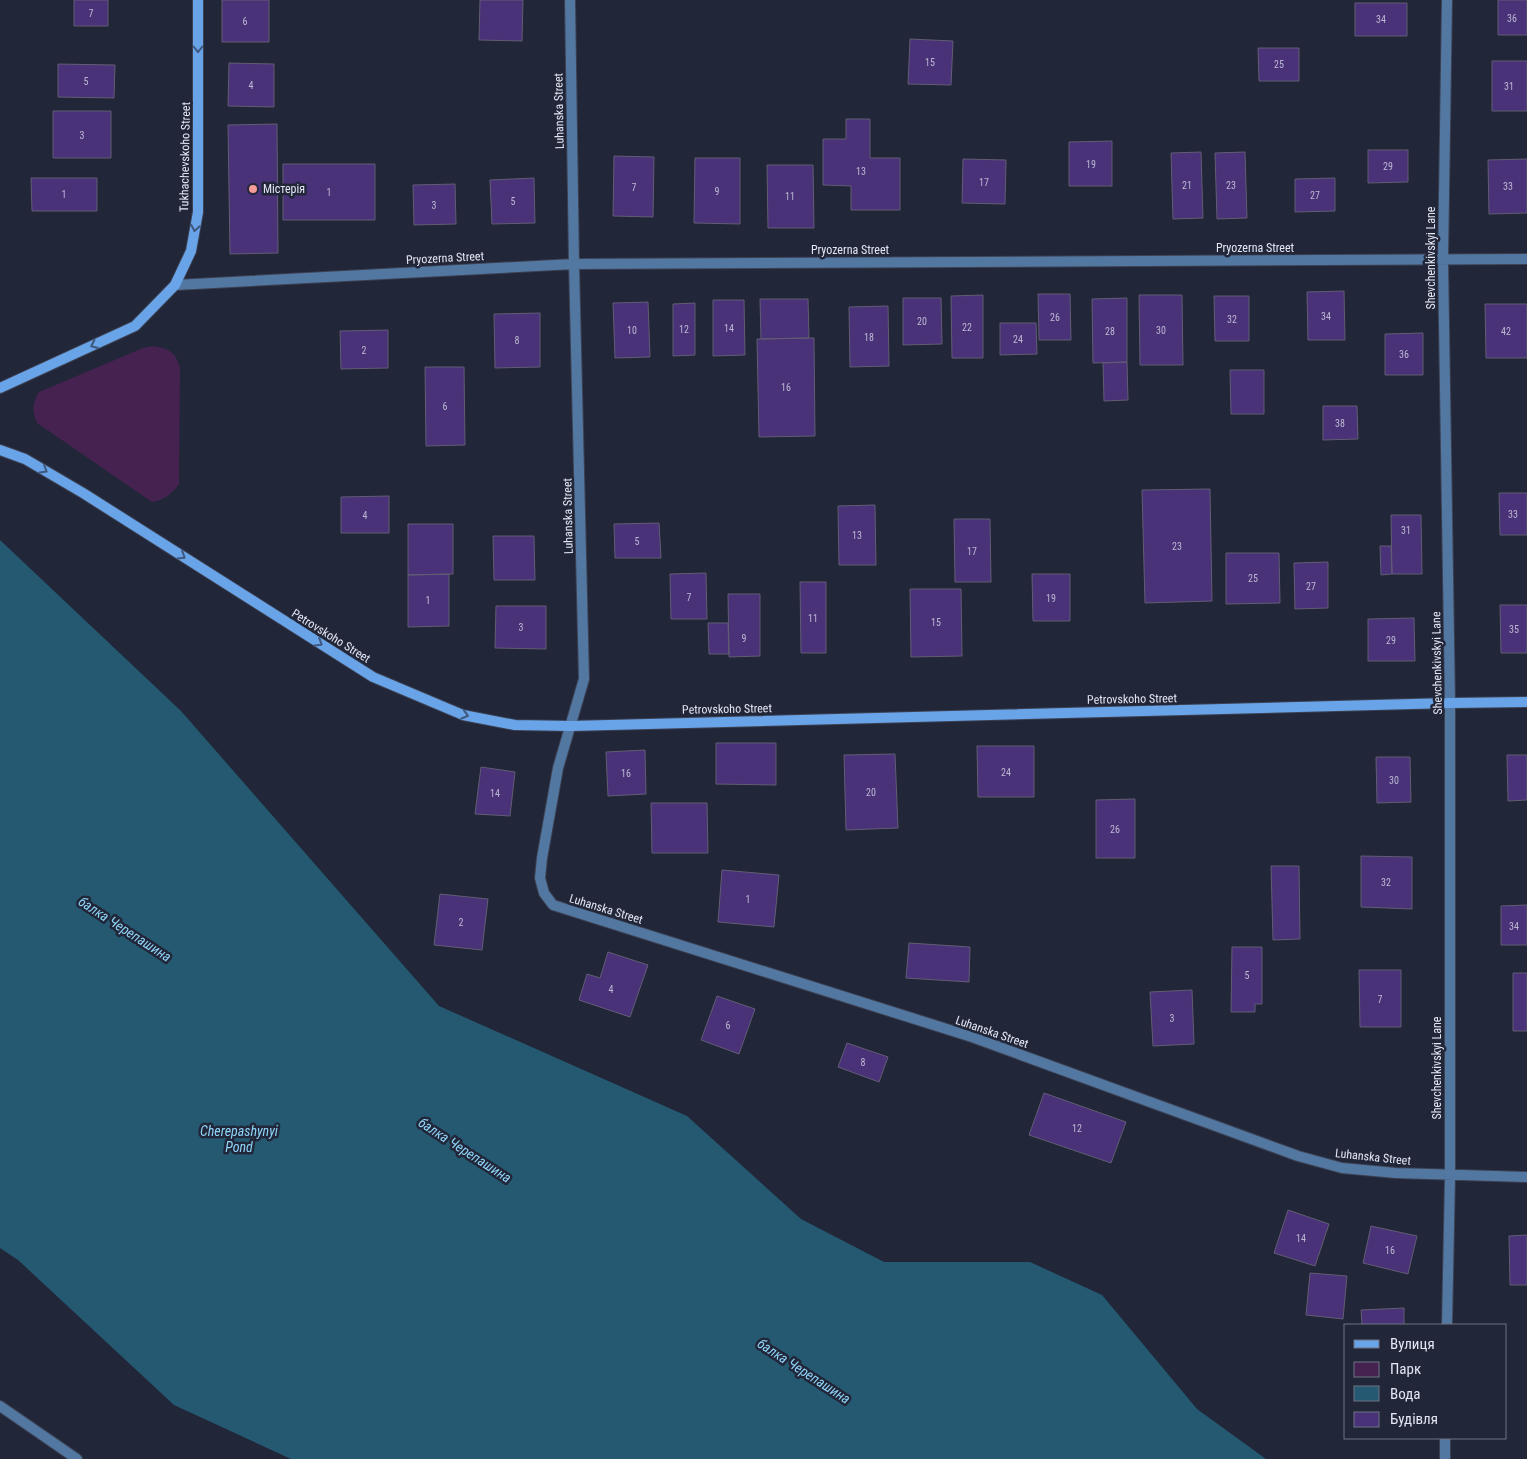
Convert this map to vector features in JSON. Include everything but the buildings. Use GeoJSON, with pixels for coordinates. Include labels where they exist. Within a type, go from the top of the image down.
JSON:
{"type":"FeatureCollection","features":[{"type":"Feature","properties":{"kind":"main road","name":"Tukhachevskoho Street"},"geometry":{"type":"LineString","coordinates":[[0,388],[135,326],[175,285],[191,251],[198,212],[198,0]]}},
{"type":"Feature","properties":{"kind":"main road","name":"Petrovskoho Street"},"geometry":{"type":"LineString","coordinates":[[0,450],[25,459],[83,493],[373,677],[463,715],[514,725],[571,726],[1527,702]]}},
{"type":"Feature","properties":{"kind":"street","name":"Luhanska Street"},"geometry":{"type":"LineString","coordinates":[[570,0],[584,679],[558,768],[540,878],[544,894],[553,906],[972,1037],[1298,1156],[1342,1168],[1396,1173],[1527,1177]]}},
{"type":"Feature","properties":{"kind":"street","name":"Shevchenkivskyi Lane"},"geometry":{"type":"LineString","coordinates":[[1447,0],[1443,260],[1450,703],[1450,1176],[1447,1324]]}},
{"type":"Feature","properties":{"kind":"street","name":"Pryozerna Street"},"geometry":{"type":"LineString","coordinates":[[175,285],[574,264],[1527,260]]}},
{"type":"Feature","properties":{"kind":"street"},"geometry":{"type":"LineString","coordinates":[[0,1406],[77,1459]]}},
{"type":"Feature","properties":{"kind":"street"},"geometry":{"type":"LineString","coordinates":[[1445,1439],[1445,1459]]}},
{"type":"Feature","properties":{"kind":"green space"},"geometry":{"type":"Polygon","coordinates":[[[154,346],[171,352],[180,368],[179,484],[167,496],[152,502],[37,423],[34,408],[39,392],[143,348],[154,346]]]}},
{"type":"Feature","properties":{"kind":"water","name":"Cherepashynyi Pond"},"geometry":{"type":"Polygon","coordinates":[[[0,540],[181,711],[439,1006],[687,1116],[801,1219],[884,1262],[1030,1262],[1102,1295],[1197,1409],[1266,1459],[291,1459],[174,1405],[18,1260],[0,1248],[0,540]]]}},
{"type":"Feature","properties":{"kind":"place","name":"Містерія"},"geometry":{"type":"Point","coordinates":[253,189]}},
{"type":"Feature","properties":{"kind":"water label","name":"балка Черепашина"},"geometry":{"type":"Point","coordinates":[125,929]}},
{"type":"Feature","properties":{"kind":"water label","name":"балка Черепашина"},"geometry":{"type":"Point","coordinates":[465,1150]}},
{"type":"Feature","properties":{"kind":"water label","name":"балка Черепашина"},"geometry":{"type":"Point","coordinates":[804,1371]}}]}
